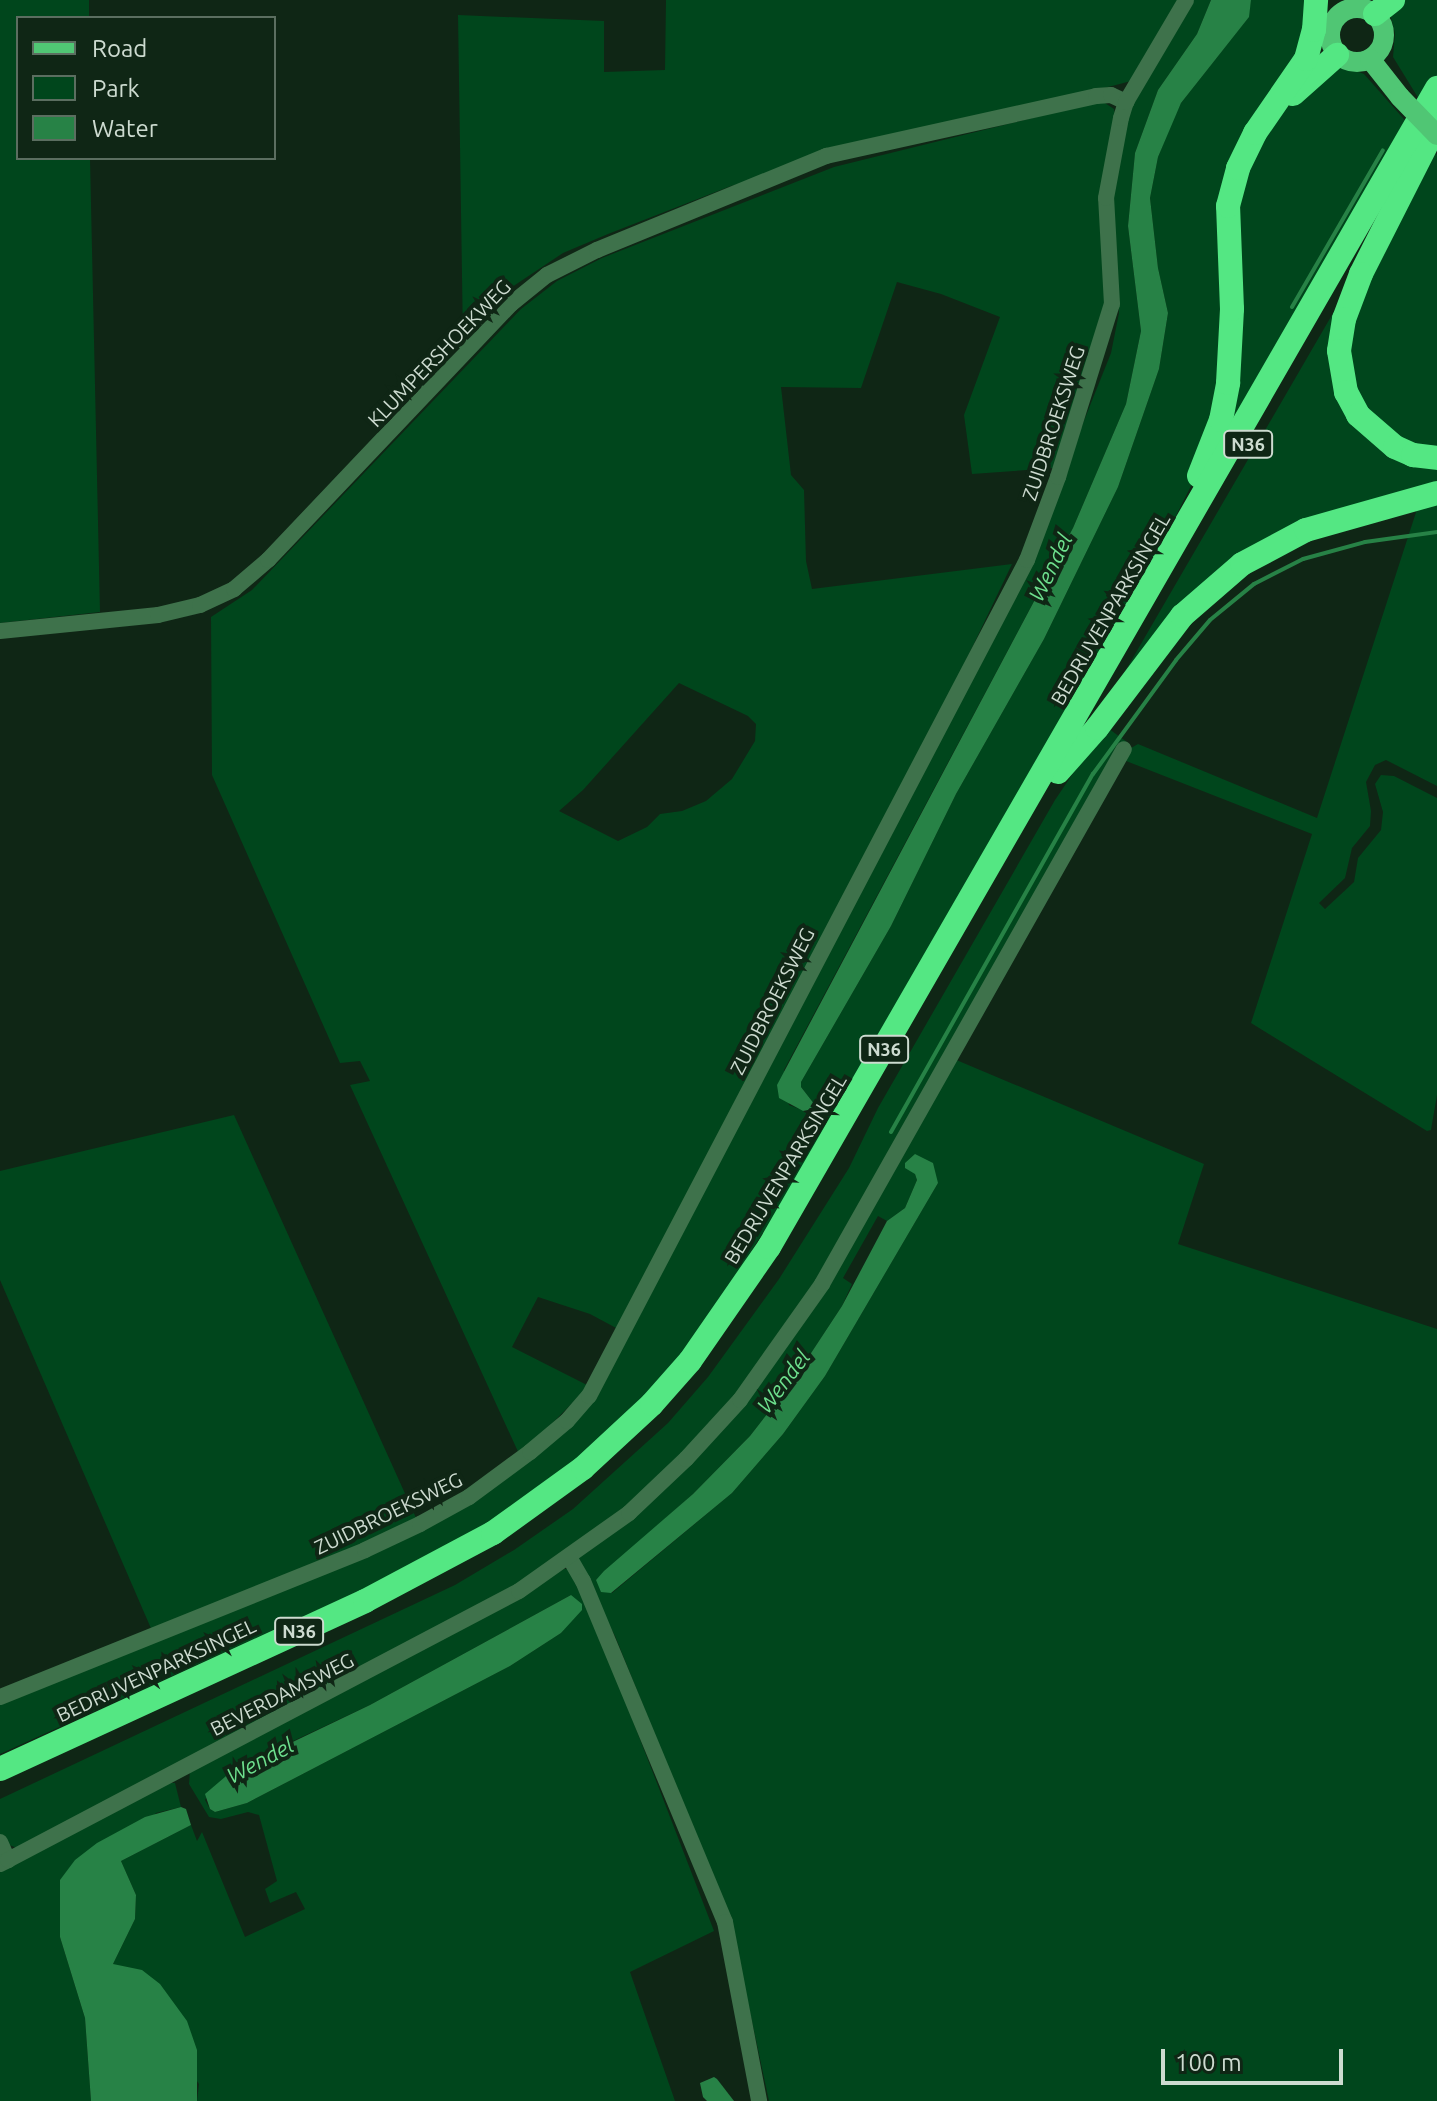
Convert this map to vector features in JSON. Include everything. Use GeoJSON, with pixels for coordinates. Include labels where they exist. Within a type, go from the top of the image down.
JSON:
{"type":"FeatureCollection","features":[{"type":"Feature","properties":{"kind":"highway"},"geometry":{"type":"LineString","coordinates":[[1273,111],[1306,59],[1314,30],[1316,0]]}},
{"type":"Feature","properties":{"kind":"highway","name":"N36"},"geometry":{"type":"LineString","coordinates":[[1143,598],[1170,532],[1204,467],[1221,420],[1232,344],[1228,206],[1238,168],[1255,133],[1273,111],[1337,55]]}},
{"type":"Feature","properties":{"kind":"highway","name":"BEDRIJVENPARKSINGEL"},"geometry":{"type":"LineString","coordinates":[[0,1769],[437,1565],[493,1533],[561,1486],[652,1404],[721,1320],[769,1247],[1437,88]]}},
{"type":"Feature","properties":{"kind":"highway","name":"BEDRIJVENPARKSINGEL"},"geometry":{"type":"LineString","coordinates":[[0,1783],[339,1627],[462,1566],[546,1513],[626,1446],[699,1370],[759,1287],[1437,115]]}},
{"type":"Feature","properties":{"kind":"highway"},"geometry":{"type":"LineString","coordinates":[[1437,124],[1361,274],[1344,319],[1339,351],[1346,392],[1358,415],[1395,447],[1413,455],[1437,458]]}},
{"type":"Feature","properties":{"kind":"highway","name":"N36"},"geometry":{"type":"LineString","coordinates":[[1058,772],[1097,728],[1182,616],[1242,564],[1306,530],[1437,493]]}},
{"type":"Feature","properties":{"kind":"main road"},"geometry":{"type":"LineString","coordinates":[[1356,6],[1384,29],[1384,38],[1382,47],[1370,59],[1353,63],[1337,55],[1330,30],[1356,6]]}},
{"type":"Feature","properties":{"kind":"main road"},"geometry":{"type":"LineString","coordinates":[[1370,59],[1400,97],[1437,135]]}},
{"type":"Feature","properties":{"kind":"street","name":"ZUIDBROEKSWEG"},"geometry":{"type":"LineString","coordinates":[[0,1697],[365,1550],[420,1524],[469,1497],[530,1452],[567,1421],[589,1396],[1027,560],[1058,477],[1112,304],[1106,198],[1114,147],[1126,102],[1165,42],[1186,0]]}},
{"type":"Feature","properties":{"kind":"street","name":"KLUMPERSHOEKWEG"},"geometry":{"type":"LineString","coordinates":[[0,631],[158,615],[200,605],[234,589],[268,560],[511,304],[547,275],[597,250],[826,156],[1096,96],[1111,95],[1126,102]]}},
{"type":"Feature","properties":{"kind":"street"},"geometry":{"type":"LineString","coordinates":[[759,2101],[725,1922],[583,1581],[569,1557],[629,1513],[686,1459],[740,1400],[777,1351],[822,1284],[1124,749]]}},
{"type":"Feature","properties":{"kind":"street","name":"BEVERDAMSWEG"},"geometry":{"type":"LineString","coordinates":[[0,1842],[4,1862],[471,1619],[569,1557]]}},
{"type":"Feature","properties":{"kind":"green space"},"geometry":{"type":"Polygon","coordinates":[[[0,0],[89,0],[89,16],[16,16],[16,160],[90,160],[100,612],[0,623],[0,0]]]}},
{"type":"Feature","properties":{"kind":"green space"},"geometry":{"type":"Polygon","coordinates":[[[666,0],[1181,0],[1131,81],[731,186],[563,253],[512,287],[463,341],[458,15],[604,21],[604,72],[665,70],[666,0]]]}},
{"type":"Feature","properties":{"kind":"green space"},"geometry":{"type":"Polygon","coordinates":[[[1190,0],[1211,0],[1197,34],[1158,90],[1135,153],[1128,226],[1141,331],[1126,404],[1073,528],[784,1070],[789,1105],[805,1111],[815,1105],[801,1087],[801,1082],[891,926],[956,794],[1044,639],[1118,487],[1159,369],[1168,313],[1158,268],[1150,198],[1158,157],[1172,121],[1181,103],[1248,18],[1251,0],[1311,0],[1309,37],[1233,163],[1224,382],[1193,482],[1149,569],[788,1194],[748,1256],[739,1279],[670,1371],[559,1477],[432,1558],[0,1754],[0,1702],[389,1544],[570,1424],[1061,478],[1111,353],[1119,313],[1109,219],[1125,120],[1190,0]]]}},
{"type":"Feature","properties":{"kind":"green space"},"geometry":{"type":"Polygon","coordinates":[[[1401,0],[1437,0],[1437,79],[1422,104],[1393,57],[1395,33],[1390,14],[1401,0]]]}},
{"type":"Feature","properties":{"kind":"green space"},"geometry":{"type":"Polygon","coordinates":[[[1336,63],[1364,74],[1410,126],[1237,427],[1225,424],[1237,209],[1246,170],[1280,114],[1336,63]]]}},
{"type":"Feature","properties":{"kind":"green space"},"geometry":{"type":"Polygon","coordinates":[[[1093,103],[1105,103],[1114,109],[1116,118],[1108,307],[1054,468],[972,474],[964,415],[1000,317],[941,294],[897,282],[861,388],[781,387],[791,475],[804,490],[806,561],[812,589],[1012,564],[949,696],[618,1329],[590,1314],[538,1297],[512,1347],[589,1386],[520,1456],[350,1085],[370,1081],[360,1061],[340,1063],[212,775],[211,617],[252,590],[521,309],[557,281],[602,258],[834,167],[1093,103]],[[679,683],[583,790],[559,811],[618,841],[647,827],[660,814],[682,811],[706,801],[732,779],[755,741],[756,724],[748,716],[679,683]]]}},
{"type":"Feature","properties":{"kind":"green space"},"geometry":{"type":"Polygon","coordinates":[[[1434,152],[1437,155],[1437,453],[1416,451],[1362,411],[1345,352],[1350,321],[1434,152]]]}},
{"type":"Feature","properties":{"kind":"green space"},"geometry":{"type":"Polygon","coordinates":[[[1365,258],[1350,290],[1347,405],[1437,463],[1437,489],[1273,541],[1102,711],[1365,258]]]}},
{"type":"Feature","properties":{"kind":"green space"},"geometry":{"type":"Polygon","coordinates":[[[1437,497],[1437,786],[1386,760],[1375,765],[1366,782],[1370,826],[1352,848],[1345,878],[1319,903],[1325,909],[1354,882],[1358,858],[1381,830],[1383,812],[1375,784],[1381,775],[1394,776],[1437,798],[1437,1095],[1431,1130],[1427,1131],[1251,1023],[1312,834],[1121,759],[1126,751],[1138,744],[1317,818],[1419,503],[1437,497]]]}},
{"type":"Feature","properties":{"kind":"green space"},"geometry":{"type":"Polygon","coordinates":[[[1105,726],[1127,742],[819,1283],[768,1358],[653,1486],[508,1596],[17,1848],[7,1844],[0,1834],[0,1799],[455,1585],[514,1550],[573,1509],[668,1423],[708,1377],[779,1279],[849,1168],[878,1108],[1055,800],[1105,726]]]}},
{"type":"Feature","properties":{"kind":"green space"},"geometry":{"type":"Polygon","coordinates":[[[954,1059],[1204,1164],[1178,1244],[1437,1329],[1437,2101],[769,2101],[731,1923],[615,1636],[575,1559],[741,1404],[954,1059]],[[915,1174],[917,1180],[905,1208],[887,1221],[878,1216],[843,1278],[852,1284],[842,1306],[792,1382],[750,1436],[693,1494],[596,1580],[612,1593],[732,1493],[783,1434],[825,1376],[938,1183],[915,1174]]]}},
{"type":"Feature","properties":{"kind":"green space"},"geometry":{"type":"Polygon","coordinates":[[[234,1115],[417,1520],[153,1633],[0,1280],[0,1171],[234,1115]]]}},
{"type":"Feature","properties":{"kind":"green space"},"geometry":{"type":"Polygon","coordinates":[[[568,1569],[596,1625],[714,1931],[630,1972],[675,2101],[197,2101],[199,2084],[113,1964],[135,1919],[136,1895],[121,1861],[191,1825],[197,1841],[202,1832],[245,1937],[305,1909],[296,1892],[270,1903],[265,1889],[277,1881],[259,1815],[248,1812],[221,1819],[209,1817],[189,1784],[190,1770],[568,1569]],[[571,1595],[370,1705],[250,1761],[210,1790],[205,1800],[215,1812],[247,1803],[510,1666],[561,1633],[569,1623],[571,1595]]]}},
{"type":"Feature","properties":{"kind":"green space"},"geometry":{"type":"Polygon","coordinates":[[[175,1783],[181,1807],[156,1813],[60,1937],[85,2018],[91,2101],[0,2101],[0,1870],[175,1783]]]}},
{"type":"Feature","properties":{"kind":"water"},"geometry":{"type":"Polygon","coordinates":[[[1211,0],[1251,0],[1249,17],[1181,103],[1158,157],[1150,198],[1158,268],[1168,313],[1159,369],[1118,487],[1044,639],[956,794],[891,926],[801,1082],[801,1087],[815,1105],[805,1112],[779,1098],[777,1085],[1073,528],[1126,404],[1141,331],[1128,226],[1135,153],[1158,90],[1197,34],[1211,0]]]}},
{"type":"Feature","properties":{"kind":"water"},"geometry":{"type":"Polygon","coordinates":[[[915,1154],[933,1163],[938,1183],[825,1376],[783,1434],[732,1493],[611,1593],[601,1592],[596,1580],[604,1571],[693,1494],[750,1436],[792,1382],[842,1306],[887,1221],[905,1208],[917,1180],[915,1174],[905,1168],[905,1163],[915,1154]]]}},
{"type":"Feature","properties":{"kind":"water","name":"Wendel"},"geometry":{"type":"Polygon","coordinates":[[[571,1595],[582,1604],[582,1610],[561,1633],[510,1666],[247,1803],[215,1812],[210,1809],[205,1794],[232,1771],[370,1705],[571,1595]]]}},
{"type":"Feature","properties":{"kind":"water"},"geometry":{"type":"Polygon","coordinates":[[[181,1807],[186,1809],[191,1825],[121,1861],[136,1895],[135,1919],[113,1964],[142,1970],[160,1984],[187,2021],[197,2050],[197,2101],[91,2101],[85,2018],[60,1937],[60,1880],[75,1860],[97,1843],[145,1817],[181,1807]]]}},
{"type":"Feature","properties":{"kind":"water"},"geometry":{"type":"Polygon","coordinates":[[[714,2077],[734,2101],[707,2101],[703,2097],[700,2083],[714,2077]]]}},
{"type":"Feature","properties":{"kind":"waterway"},"geometry":{"type":"LineString","coordinates":[[1292,307],[1383,150]]}},
{"type":"Feature","properties":{"kind":"waterway"},"geometry":{"type":"LineString","coordinates":[[891,1132],[1093,774],[1176,660],[1210,620],[1254,584],[1303,559],[1365,542],[1437,532]]}}]}
